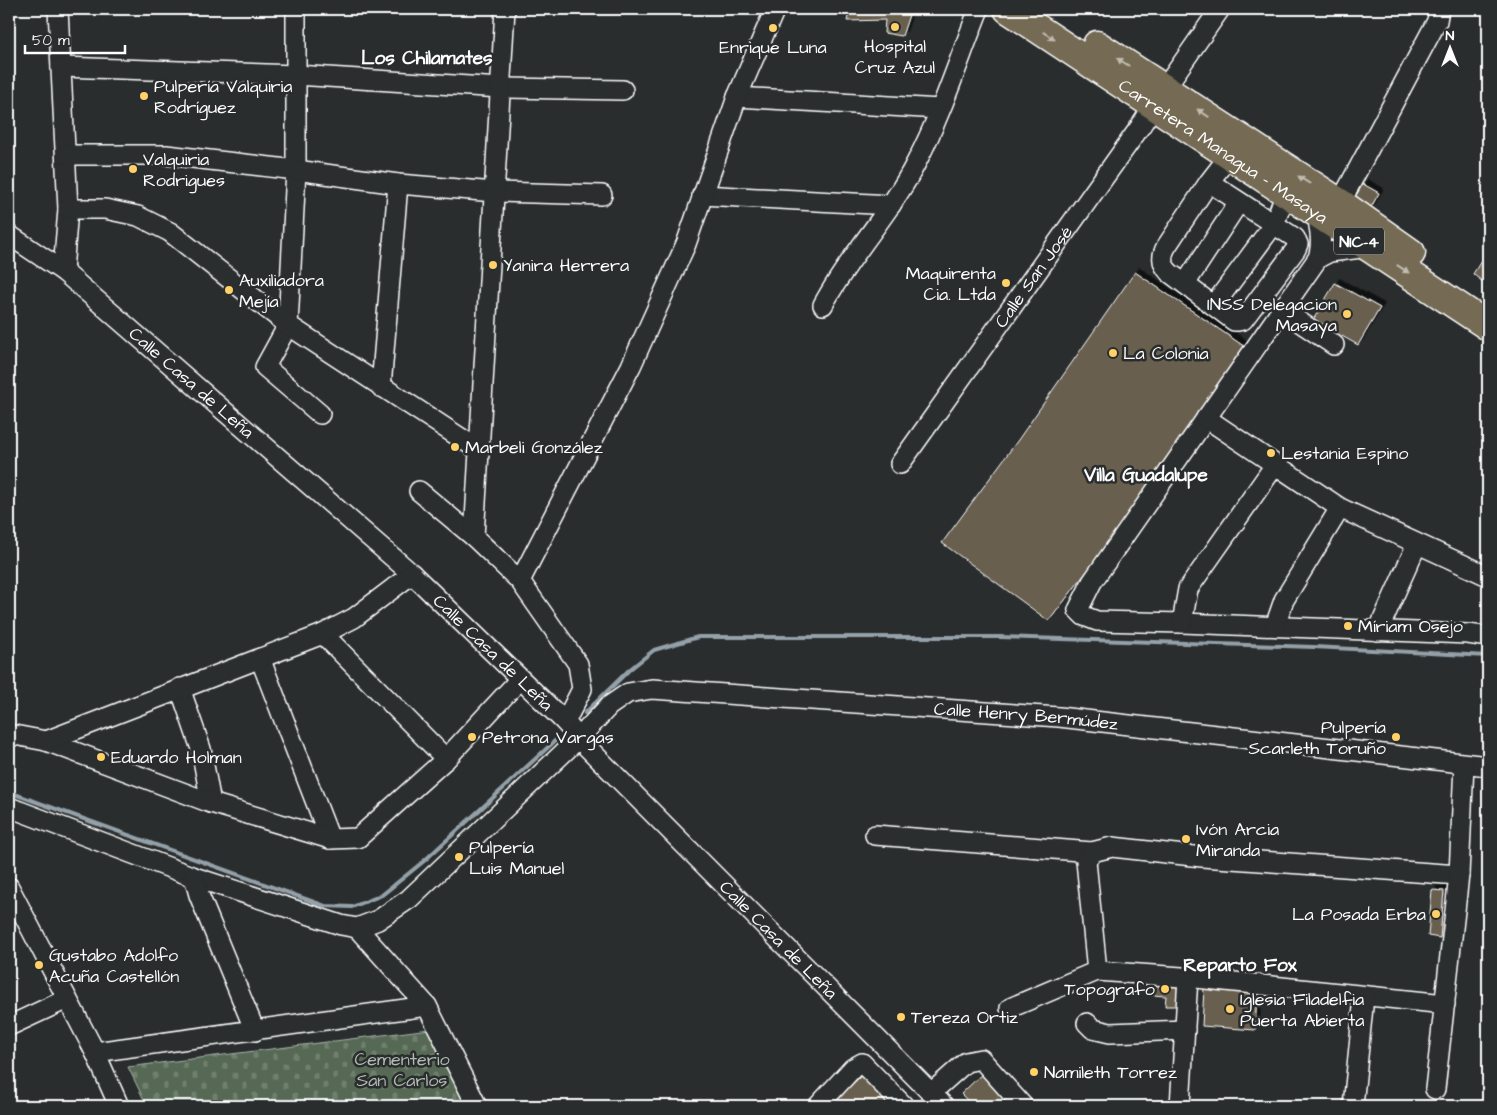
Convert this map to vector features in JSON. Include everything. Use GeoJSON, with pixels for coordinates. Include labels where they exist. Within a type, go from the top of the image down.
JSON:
{"type":"FeatureCollection","features":[{"type":"Feature","properties":{"kind":"highway","name":"Carretera Managua - Masaya"},"geometry":{"type":"LineString","coordinates":[[1008,9],[1159,96]]}},
{"type":"Feature","properties":{"kind":"highway","name":"Carretera Managua - Masaya"},"geometry":{"type":"LineString","coordinates":[[1040,9],[1159,96],[1328,208],[1488,307]]}},
{"type":"Feature","properties":{"kind":"highway","name":"Carretera Managua - Masaya"},"geometry":{"type":"LineString","coordinates":[[1236,147],[1286,193],[1328,208],[1369,247],[1488,326]]}},
{"type":"Feature","properties":{"kind":"street"},"geometry":{"type":"LineString","coordinates":[[58,9],[68,209],[63,271]]}},
{"type":"Feature","properties":{"kind":"street"},"geometry":{"type":"LineString","coordinates":[[296,9],[296,170],[288,325],[265,367],[320,414]]}},
{"type":"Feature","properties":{"kind":"street"},"geometry":{"type":"LineString","coordinates":[[474,537],[505,9]]}},
{"type":"Feature","properties":{"kind":"street"},"geometry":{"type":"LineString","coordinates":[[520,581],[631,366],[686,244],[737,97],[775,9]]}},
{"type":"Feature","properties":{"kind":"street"},"geometry":{"type":"LineString","coordinates":[[823,305],[832,289],[891,205],[917,162],[979,9]]}},
{"type":"Feature","properties":{"kind":"street","name":"Calle San José"},"geometry":{"type":"LineString","coordinates":[[900,464],[1135,135],[1159,96],[1220,9]]}},
{"type":"Feature","properties":{"kind":"street"},"geometry":{"type":"LineString","coordinates":[[1439,9],[1437,21],[1328,208],[1318,258],[1092,582],[1078,610],[1084,616],[1096,621],[1182,622],[1468,634],[1488,637]]}},
{"type":"Feature","properties":{"kind":"street"},"geometry":{"type":"LineString","coordinates":[[61,67],[296,75],[501,88],[623,90]]}},
{"type":"Feature","properties":{"kind":"street"},"geometry":{"type":"LineString","coordinates":[[737,97],[940,109]]}},
{"type":"Feature","properties":{"kind":"street"},"geometry":{"type":"LineString","coordinates":[[1210,182],[1295,238],[1298,244],[1243,320],[1238,322],[1234,321],[1165,268],[1162,260],[1163,253],[1210,182],[1236,147]]}},
{"type":"Feature","properties":{"kind":"street"},"geometry":{"type":"LineString","coordinates":[[66,155],[166,155],[398,184],[495,192],[602,195]]}},
{"type":"Feature","properties":{"kind":"street"},"geometry":{"type":"LineString","coordinates":[[380,387],[398,184]]}},
{"type":"Feature","properties":{"kind":"street"},"geometry":{"type":"LineString","coordinates":[[1214,305],[1274,224],[1286,193]]}},
{"type":"Feature","properties":{"kind":"street"},"geometry":{"type":"LineString","coordinates":[[702,195],[891,205]]}},
{"type":"Feature","properties":{"kind":"street"},"geometry":{"type":"LineString","coordinates":[[1185,284],[1239,202]]}},
{"type":"Feature","properties":{"kind":"street"},"geometry":{"type":"LineString","coordinates":[[68,209],[105,209],[138,216],[170,232],[288,325],[380,387],[480,450]]}},
{"type":"Feature","properties":{"kind":"street","name":"Calle Casa de Leña"},"geometry":{"type":"LineString","coordinates":[[9,235],[63,271],[412,574],[565,722],[932,1095]]}},
{"type":"Feature","properties":{"kind":"street"},"geometry":{"type":"LineString","coordinates":[[1318,258],[1330,252],[1369,247]]}},
{"type":"Feature","properties":{"kind":"street"},"geometry":{"type":"LineString","coordinates":[[1282,310],[1334,345]]}},
{"type":"Feature","properties":{"kind":"street"},"geometry":{"type":"LineString","coordinates":[[1206,418],[1340,508],[1488,576]]}},
{"type":"Feature","properties":{"kind":"street"},"geometry":{"type":"LineString","coordinates":[[1182,622],[1188,589],[1275,465]]}},
{"type":"Feature","properties":{"kind":"street"},"geometry":{"type":"LineString","coordinates":[[419,491],[474,537],[520,581],[578,664],[582,689],[565,722]]}},
{"type":"Feature","properties":{"kind":"street"},"geometry":{"type":"LineString","coordinates":[[1275,626],[1284,600],[1340,508]]}},
{"type":"Feature","properties":{"kind":"street"},"geometry":{"type":"LineString","coordinates":[[1378,630],[1417,544]]}},
{"type":"Feature","properties":{"kind":"street"},"geometry":{"type":"LineString","coordinates":[[46,740],[323,634],[354,618],[412,574]]}},
{"type":"Feature","properties":{"kind":"street"},"geometry":{"type":"LineString","coordinates":[[323,634],[446,759]]}},
{"type":"Feature","properties":{"kind":"street"},"geometry":{"type":"LineString","coordinates":[[260,658],[330,839]]}},
{"type":"Feature","properties":{"kind":"street"},"geometry":{"type":"LineString","coordinates":[[9,734],[46,740],[211,803],[330,839],[358,838],[446,759],[520,678]]}},
{"type":"Feature","properties":{"kind":"street"},"geometry":{"type":"LineString","coordinates":[[180,688],[201,749],[211,803]]}},
{"type":"Feature","properties":{"kind":"street","name":"Calle Henry Bermúdez"},"geometry":{"type":"LineString","coordinates":[[357,928],[378,920],[409,899],[580,738],[610,706],[628,693],[652,689],[1059,717],[1488,766]]}},
{"type":"Feature","properties":{"kind":"street"},"geometry":{"type":"LineString","coordinates":[[1435,1089],[1458,875],[1464,764]]}},
{"type":"Feature","properties":{"kind":"street"},"geometry":{"type":"LineString","coordinates":[[9,807],[194,877],[341,925],[357,928],[426,1006],[476,1106]]}},
{"type":"Feature","properties":{"kind":"street"},"geometry":{"type":"LineString","coordinates":[[876,835],[1092,852],[1112,847],[1202,857],[1458,875]]}},
{"type":"Feature","properties":{"kind":"street"},"geometry":{"type":"LineString","coordinates":[[1092,852],[1086,861],[1097,971]]}},
{"type":"Feature","properties":{"kind":"street"},"geometry":{"type":"LineString","coordinates":[[194,877],[199,895],[255,1031]]}},
{"type":"Feature","properties":{"kind":"street"},"geometry":{"type":"LineString","coordinates":[[9,887],[95,1052],[119,1106]]}},
{"type":"Feature","properties":{"kind":"street"},"geometry":{"type":"LineString","coordinates":[[1010,1008],[1097,971],[1188,978],[1445,1004]]}},
{"type":"Feature","properties":{"kind":"street"},"geometry":{"type":"LineString","coordinates":[[1180,1106],[1188,978]]}},
{"type":"Feature","properties":{"kind":"street"},"geometry":{"type":"LineString","coordinates":[[1353,1106],[1364,997]]}},
{"type":"Feature","properties":{"kind":"street"},"geometry":{"type":"LineString","coordinates":[[9,1026],[67,999]]}},
{"type":"Feature","properties":{"kind":"street"},"geometry":{"type":"LineString","coordinates":[[95,1052],[426,1006]]}},
{"type":"Feature","properties":{"kind":"street"},"geometry":{"type":"LineString","coordinates":[[1087,1023],[1093,1029],[1110,1033],[1185,1030]]}},
{"type":"Feature","properties":{"kind":"street"},"geometry":{"type":"LineString","coordinates":[[818,1106],[853,1068],[862,1063],[902,1105],[932,1095],[966,1062],[981,1059],[1022,1106]]}},
{"type":"Feature","properties":{"kind":"green space","name":"Cementerio San Carlos"},"geometry":{"type":"Polygon","coordinates":[[[430,1029],[465,1106],[147,1106],[128,1067],[430,1029]]]}},
{"type":"Feature","properties":{"kind":"building","name":"Hospital Cruz Azul"},"geometry":{"type":"Polygon","coordinates":[[[850,9],[911,9],[902,36],[884,33],[885,20],[847,21],[850,9]]]}},
{"type":"Feature","properties":{"kind":"building"},"geometry":{"type":"Polygon","coordinates":[[[1363,184],[1379,193],[1370,209],[1353,200],[1363,184]]]}},
{"type":"Feature","properties":{"kind":"building"},"geometry":{"type":"Polygon","coordinates":[[[1481,261],[1488,265],[1488,286],[1473,274],[1481,261]]]}},
{"type":"Feature","properties":{"kind":"building"},"geometry":{"type":"Polygon","coordinates":[[[1135,272],[1248,349],[1158,478],[1049,621],[942,543],[1018,440],[1135,272]]]}},
{"type":"Feature","properties":{"kind":"building","name":"INSS Delegacion Masaya"},"geometry":{"type":"Polygon","coordinates":[[[1335,283],[1380,308],[1358,345],[1313,320],[1335,283]]]}},
{"type":"Feature","properties":{"kind":"building","name":"La Posada Erba"},"geometry":{"type":"Polygon","coordinates":[[[1432,890],[1444,891],[1440,938],[1428,936],[1432,890]]]}},
{"type":"Feature","properties":{"kind":"building","name":"Topografo"},"geometry":{"type":"Polygon","coordinates":[[[1153,982],[1178,983],[1177,1006],[1165,1006],[1166,996],[1152,995],[1153,982]]]}},
{"type":"Feature","properties":{"kind":"building","name":"Iglesia Filadelfia Puerta Abierta"},"geometry":{"type":"Polygon","coordinates":[[[1204,988],[1257,991],[1255,1030],[1202,1026],[1204,988]]]}},
{"type":"Feature","properties":{"kind":"building"},"geometry":{"type":"Polygon","coordinates":[[[983,1073],[1015,1106],[973,1106],[961,1094],[983,1073]]]}},
{"type":"Feature","properties":{"kind":"building"},"geometry":{"type":"Polygon","coordinates":[[[862,1075],[889,1101],[883,1106],[833,1106],[831,1104],[862,1075]]]}},
{"type":"Feature","properties":{"kind":"waterway"},"geometry":{"type":"LineString","coordinates":[[585,713],[629,670],[654,650],[698,637],[1000,637],[1314,647],[1488,656]]}},
{"type":"Feature","properties":{"kind":"waterway"},"geometry":{"type":"LineString","coordinates":[[9,792],[325,906],[352,907],[382,895],[424,861],[557,739]]}},
{"type":"Feature","properties":{"kind":"place","name":"Hospital Cruz Azul"},"geometry":{"type":"Point","coordinates":[895,27]}},
{"type":"Feature","properties":{"kind":"place","name":"Enrique Luna"},"geometry":{"type":"Point","coordinates":[773,28]}},
{"type":"Feature","properties":{"kind":"place","name":"Pulpería Valquiria Rodríguez"},"geometry":{"type":"Point","coordinates":[144,96]}},
{"type":"Feature","properties":{"kind":"place","name":"Valquiria Rodrigues"},"geometry":{"type":"Point","coordinates":[133,169]}},
{"type":"Feature","properties":{"kind":"place","name":"Yanira Herrera"},"geometry":{"type":"Point","coordinates":[493,265]}},
{"type":"Feature","properties":{"kind":"place","name":"Maquirenta Cia. Ltda"},"geometry":{"type":"Point","coordinates":[1006,283]}},
{"type":"Feature","properties":{"kind":"place","name":"Auxiliadora Mejía"},"geometry":{"type":"Point","coordinates":[229,290]}},
{"type":"Feature","properties":{"kind":"place","name":"INSS Delegacion Masaya"},"geometry":{"type":"Point","coordinates":[1347,314]}},
{"type":"Feature","properties":{"kind":"place","name":"La Colonia"},"geometry":{"type":"Point","coordinates":[1113,353]}},
{"type":"Feature","properties":{"kind":"place","name":"Marbeli González"},"geometry":{"type":"Point","coordinates":[455,447]}},
{"type":"Feature","properties":{"kind":"place","name":"Lestania Espino"},"geometry":{"type":"Point","coordinates":[1271,453]}},
{"type":"Feature","properties":{"kind":"place","name":"Míriam Osejo"},"geometry":{"type":"Point","coordinates":[1348,626]}},
{"type":"Feature","properties":{"kind":"place","name":"Petrona Vargas"},"geometry":{"type":"Point","coordinates":[472,737]}},
{"type":"Feature","properties":{"kind":"place","name":"Pulpería Scarleth Toruño"},"geometry":{"type":"Point","coordinates":[1396,737]}},
{"type":"Feature","properties":{"kind":"place","name":"Eduardo Holman"},"geometry":{"type":"Point","coordinates":[101,757]}},
{"type":"Feature","properties":{"kind":"place","name":"Ivón Arcia Miranda"},"geometry":{"type":"Point","coordinates":[1186,839]}},
{"type":"Feature","properties":{"kind":"place","name":"Pulpería Luis Manuel"},"geometry":{"type":"Point","coordinates":[459,857]}},
{"type":"Feature","properties":{"kind":"place","name":"La Posada Erba"},"geometry":{"type":"Point","coordinates":[1436,914]}},
{"type":"Feature","properties":{"kind":"place","name":"Gustabo Adolfo Acuña Castellón"},"geometry":{"type":"Point","coordinates":[39,965]}},
{"type":"Feature","properties":{"kind":"place","name":"Topografo"},"geometry":{"type":"Point","coordinates":[1165,989]}},
{"type":"Feature","properties":{"kind":"place","name":"Iglesia Filadelfia Puerta Abierta"},"geometry":{"type":"Point","coordinates":[1230,1009]}},
{"type":"Feature","properties":{"kind":"place","name":"Tereza Ortiz"},"geometry":{"type":"Point","coordinates":[901,1017]}},
{"type":"Feature","properties":{"kind":"place","name":"Namileth Torrez"},"geometry":{"type":"Point","coordinates":[1034,1072]}},
{"type":"Feature","properties":{"kind":"district","name":"Los Chilamates"},"geometry":{"type":"Point","coordinates":[427,57]}},
{"type":"Feature","properties":{"kind":"district","name":"Villa Guadalupe"},"geometry":{"type":"Point","coordinates":[1146,474]}},
{"type":"Feature","properties":{"kind":"district","name":"Reparto Fox"},"geometry":{"type":"Point","coordinates":[1240,964]}}]}
